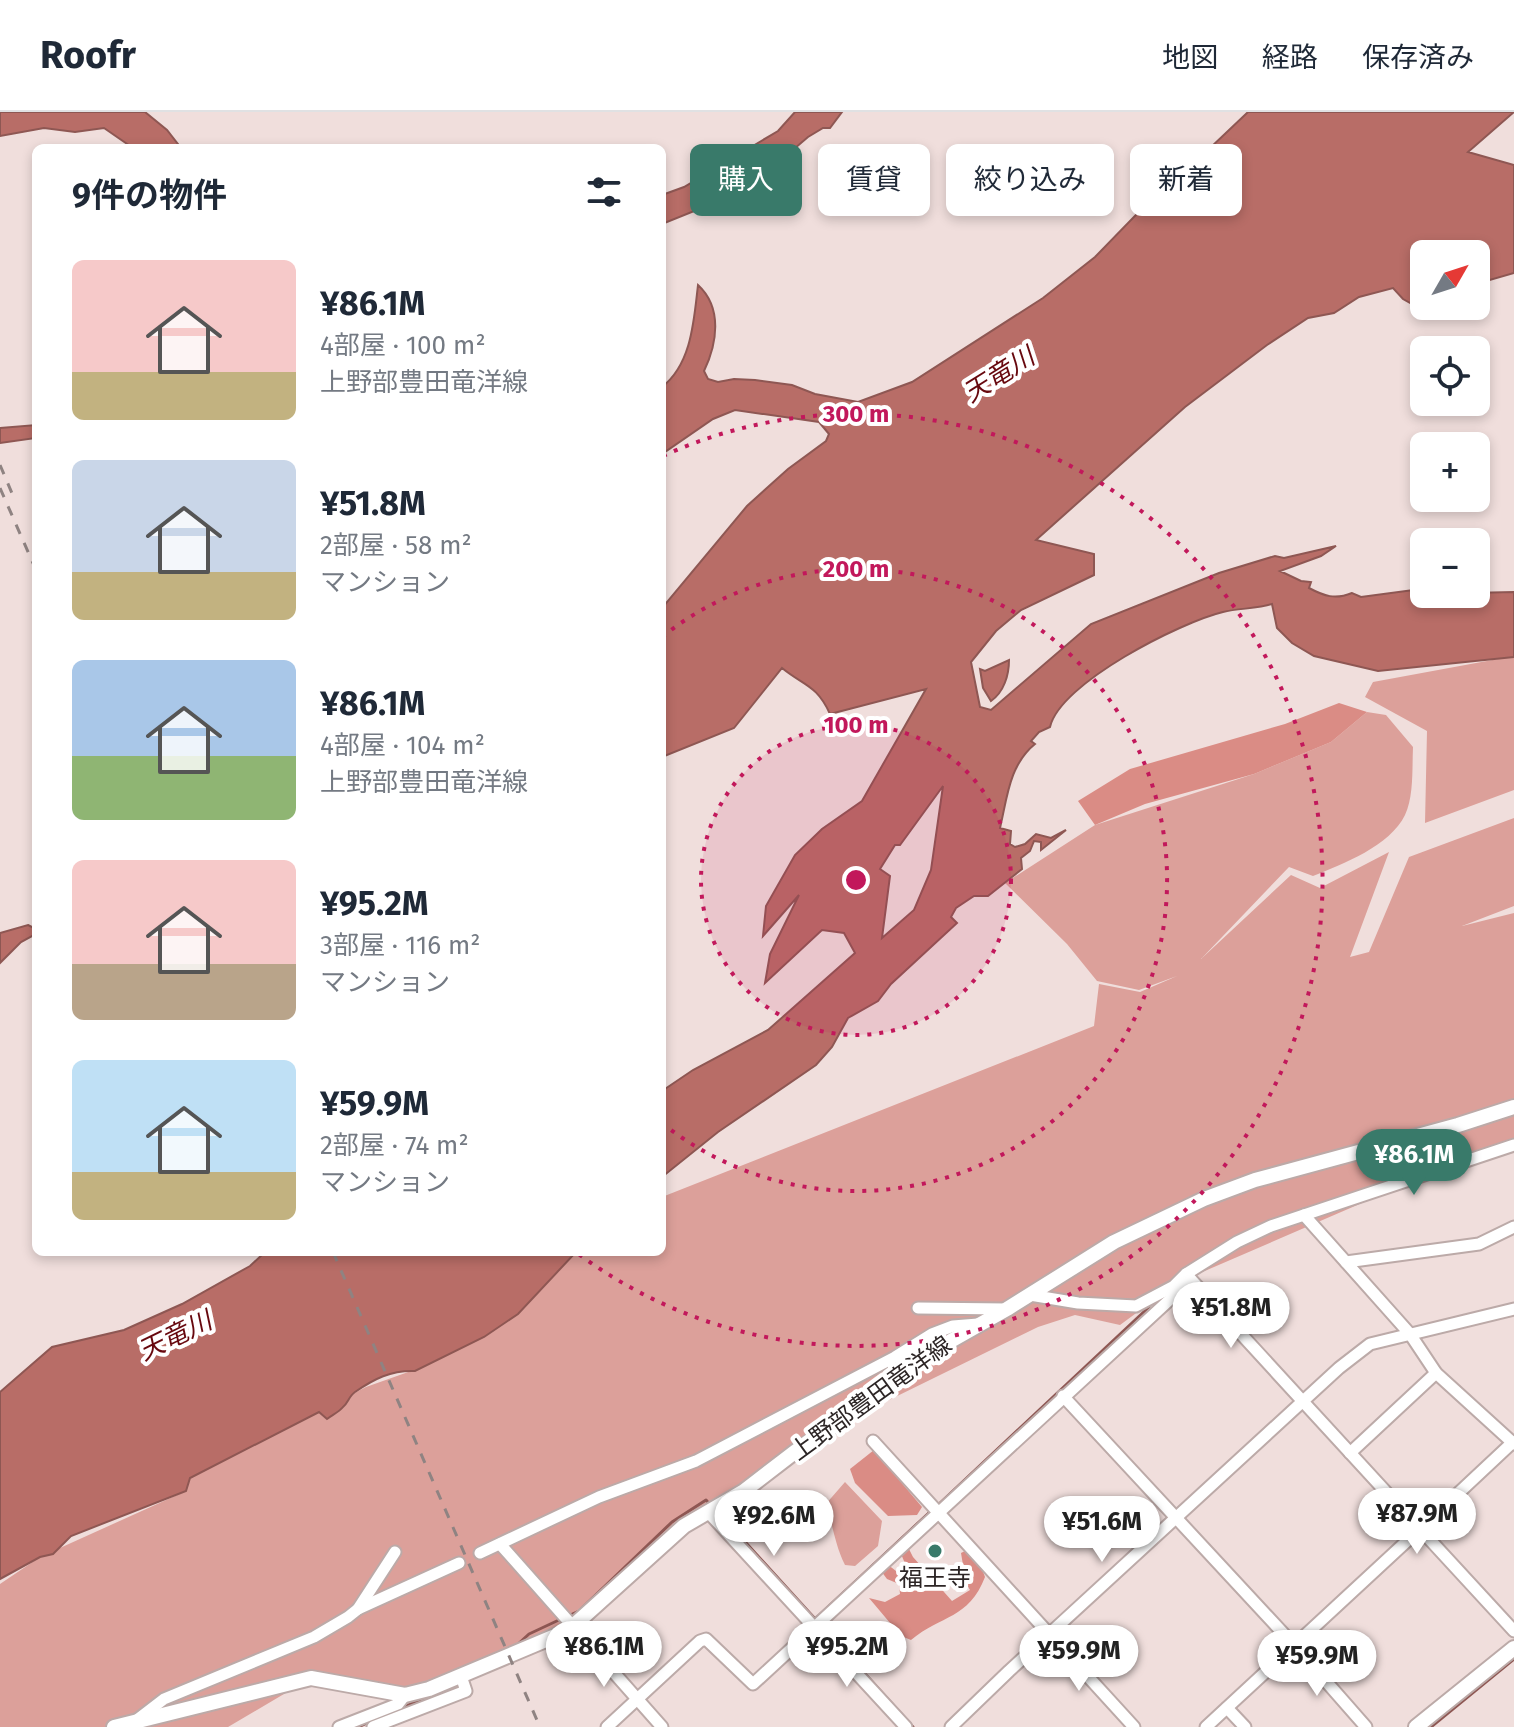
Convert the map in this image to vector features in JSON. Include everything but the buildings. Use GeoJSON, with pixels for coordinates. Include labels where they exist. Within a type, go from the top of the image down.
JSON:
{"type":"FeatureCollection","features":[{"type":"Feature","properties":{"kind":"main road","name":"上野部豊田竜洋線"},"geometry":{"type":"LineString","coordinates":[[114,1727],[311,1678],[405,1695],[461,1676],[572,1627],[684,1526],[744,1491],[840,1422],[919,1359],[1007,1309],[1114,1242],[1204,1199],[1255,1180],[1514,1107]]}},
{"type":"Feature","properties":{"kind":"main road"},"geometry":{"type":"LineString","coordinates":[[1416,1727],[1514,1648]]}},
{"type":"Feature","properties":{"kind":"street"},"geometry":{"type":"LineString","coordinates":[[1030,1295],[1078,1303],[1136,1306],[1174,1286],[1237,1242],[1271,1226],[1514,1145]]}},
{"type":"Feature","properties":{"kind":"street"},"geometry":{"type":"LineString","coordinates":[[1206,1727],[1513,1443],[1436,1373],[1410,1334],[1304,1215]]}},
{"type":"Feature","properties":{"kind":"street"},"geometry":{"type":"LineString","coordinates":[[1346,1262],[1479,1244],[1514,1227]]}},
{"type":"Feature","properties":{"kind":"street"},"geometry":{"type":"LineString","coordinates":[[607,1727],[700,1641],[706,1639],[753,1684],[1188,1277]]}},
{"type":"Feature","properties":{"kind":"street"},"geometry":{"type":"LineString","coordinates":[[1188,1277],[1514,1631]]}},
{"type":"Feature","properties":{"kind":"street"},"geometry":{"type":"LineString","coordinates":[[918,1308],[1007,1309]]}},
{"type":"Feature","properties":{"kind":"street"},"geometry":{"type":"LineString","coordinates":[[951,1727],[1370,1344],[1514,1309]]}},
{"type":"Feature","properties":{"kind":"street"},"geometry":{"type":"LineString","coordinates":[[480,1553],[599,1497],[696,1461],[895,1357],[932,1334],[953,1326],[978,1324]]}},
{"type":"Feature","properties":{"kind":"street"},"geometry":{"type":"LineString","coordinates":[[1350,1453],[1436,1373]]}},
{"type":"Feature","properties":{"kind":"street"},"geometry":{"type":"LineString","coordinates":[[1063,1396],[1178,1518],[1366,1727]]}},
{"type":"Feature","properties":{"kind":"street"},"geometry":{"type":"LineString","coordinates":[[873,1441],[1134,1727]]}},
{"type":"Feature","properties":{"kind":"street"},"geometry":{"type":"LineString","coordinates":[[708,1512],[906,1727]]}},
{"type":"Feature","properties":{"kind":"street"},"geometry":{"type":"LineString","coordinates":[[500,1544],[662,1727]]}},
{"type":"Feature","properties":{"kind":"street"},"geometry":{"type":"LineString","coordinates":[[358,1609],[395,1552]]}},
{"type":"Feature","properties":{"kind":"street"},"geometry":{"type":"LineString","coordinates":[[134,1722],[164,1699],[314,1637],[358,1609],[459,1563]]}},
{"type":"Feature","properties":{"kind":"street"},"geometry":{"type":"LineString","coordinates":[[374,1727],[466,1691],[461,1676]]}},
{"type":"Feature","properties":{"kind":"street"},"geometry":{"type":"LineString","coordinates":[[339,1727],[398,1704],[405,1695]]}},
{"type":"Feature","properties":{"kind":"street"},"geometry":{"type":"LineString","coordinates":[[1227,1708],[1245,1727]]}},
{"type":"Feature","properties":{"kind":"shaded area"},"geometry":{"type":"Polygon","coordinates":[[[1514,656],[1514,790],[1425,823],[1427,731],[1365,697],[1373,682],[1514,656]]]}},
{"type":"Feature","properties":{"kind":"shaded area"},"geometry":{"type":"Polygon","coordinates":[[[1339,703],[1367,712],[1331,742],[1254,774],[1145,804],[1095,825],[1078,801],[1130,769],[1285,724],[1339,703]]]}},
{"type":"Feature","properties":{"kind":"shaded area"},"geometry":{"type":"Polygon","coordinates":[[[1367,712],[1386,715],[1413,747],[1410,799],[1405,815],[1389,836],[1365,853],[1338,866],[1313,876],[1289,867],[1201,959],[1291,875],[1320,888],[1389,852],[1350,957],[1369,952],[1409,857],[1514,818],[1514,906],[1462,926],[1514,913],[1514,1142],[1429,1174],[1177,1283],[1120,1325],[1075,1315],[1038,1327],[832,1428],[676,1533],[550,1639],[399,1694],[311,1678],[228,1727],[0,1727],[0,1584],[40,1557],[186,1491],[189,1478],[366,1387],[428,1365],[565,1256],[666,1256],[666,1195],[1094,1026],[1099,984],[1140,992],[1177,976],[1139,990],[1097,981],[1067,944],[1005,883],[1095,825],[1254,774],[1331,742],[1367,712]]]}},
{"type":"Feature","properties":{"kind":"shaded area"},"geometry":{"type":"Polygon","coordinates":[[[874,1450],[922,1507],[917,1515],[888,1516],[855,1483],[850,1469],[874,1450]]]}},
{"type":"Feature","properties":{"kind":"shaded area"},"geometry":{"type":"Polygon","coordinates":[[[845,1482],[882,1521],[878,1546],[855,1566],[845,1565],[825,1505],[845,1482]]]}},
{"type":"Feature","properties":{"kind":"shaded area"},"geometry":{"type":"Polygon","coordinates":[[[908,1547],[913,1557],[952,1601],[970,1590],[961,1553],[965,1551],[981,1566],[985,1577],[971,1601],[962,1609],[911,1640],[901,1636],[869,1598],[885,1602],[900,1594],[899,1584],[887,1579],[881,1571],[887,1564],[905,1578],[910,1575],[901,1554],[908,1547]]]}},
{"type":"Feature","properties":{"kind":"water"},"geometry":{"type":"Polygon","coordinates":[[[0,112],[145,112],[167,130],[178,144],[127,144],[104,128],[75,132],[44,128],[0,136],[0,112]]]}},
{"type":"Feature","properties":{"kind":"water"},"geometry":{"type":"Polygon","coordinates":[[[795,112],[842,112],[830,128],[823,128],[800,144],[756,144],[778,131],[795,112]]]}},
{"type":"Feature","properties":{"kind":"water","name":"天竜川"},"geometry":{"type":"Polygon","coordinates":[[[1248,112],[1514,112],[1468,152],[1514,165],[1514,273],[1490,280],[1490,240],[1410,240],[1410,303],[1393,288],[1359,297],[1334,313],[1308,318],[1185,407],[1036,540],[1094,554],[1094,575],[1021,610],[996,631],[971,662],[980,707],[991,710],[1091,624],[1219,573],[1275,556],[1284,558],[1336,546],[1321,556],[1280,571],[1301,581],[1311,582],[1309,588],[1314,591],[1335,597],[1352,593],[1361,597],[1410,590],[1410,608],[1490,608],[1490,593],[1514,592],[1514,657],[1378,671],[1314,656],[1292,643],[1277,628],[1272,604],[1204,618],[1124,657],[1075,692],[1059,710],[1050,727],[1039,732],[1031,741],[1035,744],[1026,752],[1010,783],[1000,828],[1011,831],[1010,844],[1015,847],[1025,844],[1036,834],[1051,838],[1066,830],[1041,850],[1041,842],[1034,841],[1030,851],[1021,858],[1022,869],[988,896],[974,896],[956,908],[951,917],[957,923],[891,984],[878,1001],[848,1018],[832,1047],[816,1065],[718,1132],[666,1174],[666,1088],[693,1070],[768,1030],[855,953],[844,933],[822,930],[765,983],[770,954],[799,895],[763,936],[766,906],[795,855],[822,829],[862,801],[926,689],[830,714],[815,691],[782,668],[734,728],[666,755],[666,603],[747,506],[788,469],[826,441],[829,434],[819,422],[735,410],[713,419],[666,451],[666,383],[686,354],[698,285],[706,294],[714,315],[714,338],[704,371],[708,379],[792,385],[815,394],[858,402],[912,382],[1043,298],[1095,257],[1135,216],[1242,216],[1242,144],[1214,144],[1248,112]],[[943,786],[900,845],[895,845],[880,869],[890,876],[882,938],[914,910],[931,870],[943,786]]]}},
{"type":"Feature","properties":{"kind":"water"},"geometry":{"type":"Polygon","coordinates":[[[690,183],[690,213],[666,222],[666,194],[690,183]]]}},
{"type":"Feature","properties":{"kind":"water"},"geometry":{"type":"Polygon","coordinates":[[[32,425],[32,439],[0,443],[0,428],[32,425]]]}},
{"type":"Feature","properties":{"kind":"water"},"geometry":{"type":"Polygon","coordinates":[[[1009,660],[1005,683],[991,701],[983,688],[980,669],[985,671],[1009,660]]]}},
{"type":"Feature","properties":{"kind":"water"},"geometry":{"type":"Polygon","coordinates":[[[28,925],[32,927],[32,936],[21,942],[0,963],[0,933],[28,925]]]}},
{"type":"Feature","properties":{"kind":"water","name":"天竜川"},"geometry":{"type":"Polygon","coordinates":[[[261,1256],[572,1256],[518,1314],[484,1337],[415,1371],[398,1372],[376,1379],[353,1394],[341,1409],[327,1419],[319,1412],[190,1478],[186,1491],[71,1536],[53,1554],[40,1557],[0,1579],[0,1392],[52,1347],[124,1330],[182,1304],[250,1266],[261,1256]]]}},
{"type":"Feature","properties":{"kind":"waterway"},"geometry":{"type":"LineString","coordinates":[[938,1505],[1149,1307]]}},
{"type":"Feature","properties":{"kind":"waterway"},"geometry":{"type":"LineString","coordinates":[[568,1616],[579,1611],[672,1522],[706,1500],[711,1506]]}},
{"type":"Feature","properties":{"kind":"waterway"},"geometry":{"type":"LineString","coordinates":[[815,1619],[932,1510]]}},
{"type":"Feature","properties":{"kind":"waterway"},"geometry":{"type":"LineString","coordinates":[[717,1511],[817,1621]]}},
{"type":"Feature","properties":{"kind":"waterway"},"geometry":{"type":"LineString","coordinates":[[517,1645],[529,1634],[561,1619]]}},
{"type":"Feature","properties":{"kind":"waterway"},"geometry":{"type":"LineString","coordinates":[[822,1626],[913,1727]]}},
{"type":"Feature","properties":{"kind":"waterway"},"geometry":{"type":"LineString","coordinates":[[1431,1727],[1514,1659]]}},
{"type":"Feature","properties":{"kind":"waterway"},"geometry":{"type":"LineString","coordinates":[[358,1727],[490,1669]]}},
{"type":"Feature","properties":{"kind":"railway"},"geometry":{"type":"LineString","coordinates":[[0,465],[14,498]]}},
{"type":"Feature","properties":{"kind":"railway"},"geometry":{"type":"LineString","coordinates":[[0,488],[32,561]]}},
{"type":"Feature","properties":{"kind":"railway"},"geometry":{"type":"LineString","coordinates":[[335,1256],[540,1727]]}},
{"type":"Feature","properties":{"kind":"place","name":"福王寺"},"geometry":{"type":"Point","coordinates":[935,1551]}}]}
